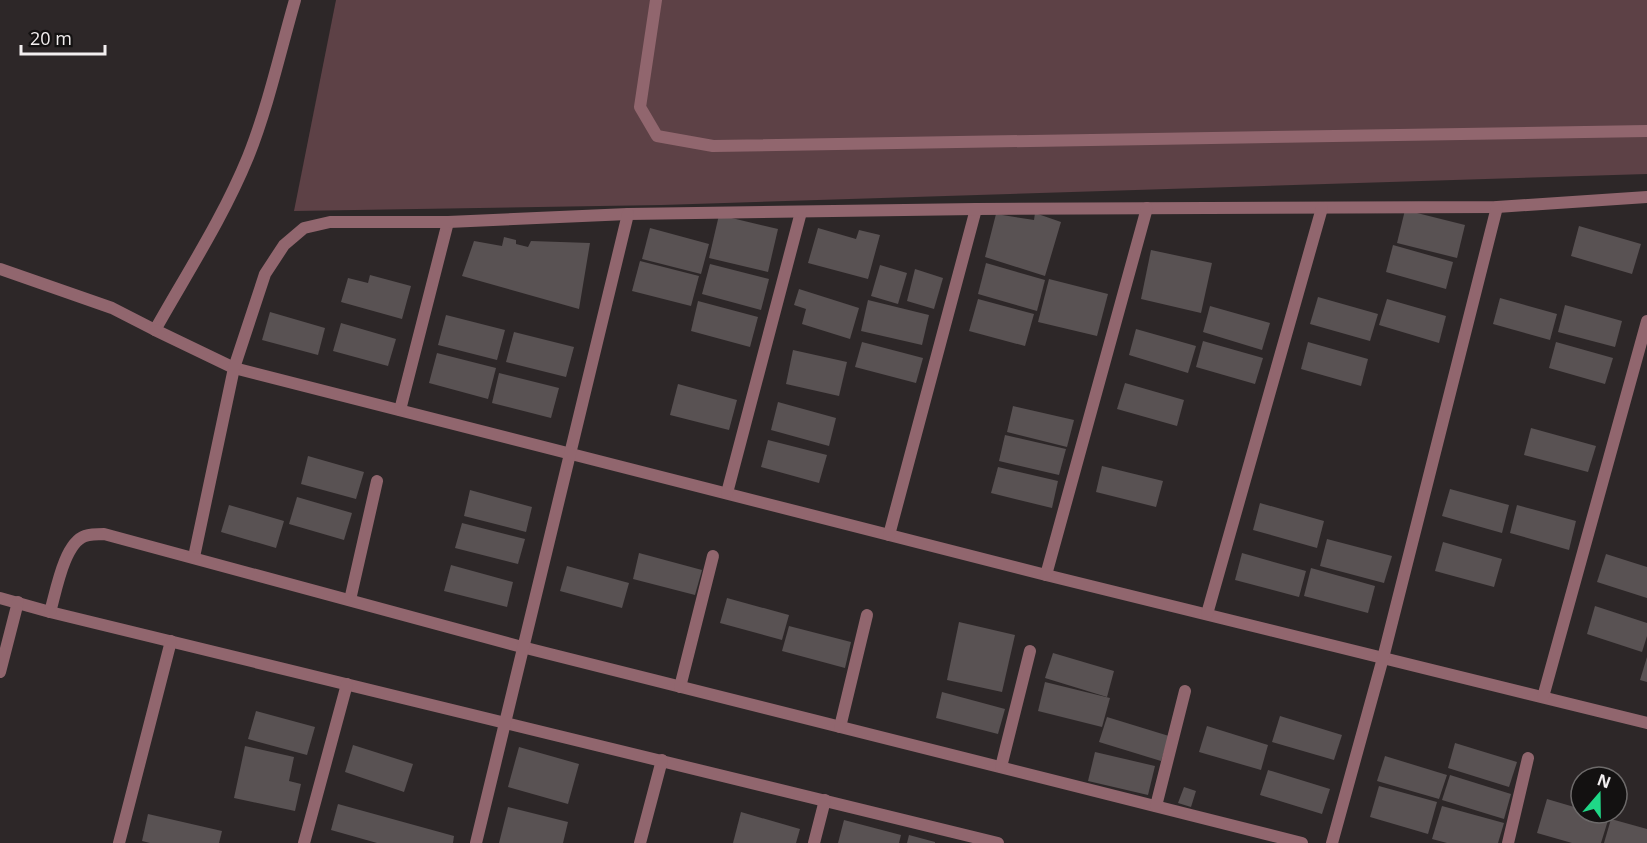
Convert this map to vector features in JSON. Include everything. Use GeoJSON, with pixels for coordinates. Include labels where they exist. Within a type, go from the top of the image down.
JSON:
{"type":"FeatureCollection","features":[{"type":"Feature","properties":{"kind":"street"},"geometry":{"type":"LineString","coordinates":[[155,330],[228,202],[249,156],[295,0]]}},
{"type":"Feature","properties":{"kind":"street"},"geometry":{"type":"LineString","coordinates":[[656,0],[640,107],[657,136],[713,146],[1647,131]]}},
{"type":"Feature","properties":{"kind":"street"},"geometry":{"type":"LineString","coordinates":[[194,557],[234,368],[264,274],[284,245],[304,228],[330,222],[448,222],[628,214],[976,209],[1497,207],[1647,196]]}},
{"type":"Feature","properties":{"kind":"street"},"geometry":{"type":"LineString","coordinates":[[1332,843],[1383,658],[1497,207]]}},
{"type":"Feature","properties":{"kind":"street"},"geometry":{"type":"LineString","coordinates":[[1046,575],[1147,208]]}},
{"type":"Feature","properties":{"kind":"street"},"geometry":{"type":"LineString","coordinates":[[1207,614],[1322,208]]}},
{"type":"Feature","properties":{"kind":"street"},"geometry":{"type":"LineString","coordinates":[[889,535],[976,209]]}},
{"type":"Feature","properties":{"kind":"street"},"geometry":{"type":"LineString","coordinates":[[727,493],[801,212]]}},
{"type":"Feature","properties":{"kind":"street"},"geometry":{"type":"LineString","coordinates":[[476,843],[628,214]]}},
{"type":"Feature","properties":{"kind":"street"},"geometry":{"type":"LineString","coordinates":[[400,410],[448,222]]}},
{"type":"Feature","properties":{"kind":"street"},"geometry":{"type":"LineString","coordinates":[[0,269],[112,309],[234,368],[1046,575],[1647,723]]}},
{"type":"Feature","properties":{"kind":"street"},"geometry":{"type":"LineString","coordinates":[[1543,697],[1647,321]]}},
{"type":"Feature","properties":{"kind":"street"},"geometry":{"type":"LineString","coordinates":[[350,600],[377,481]]}},
{"type":"Feature","properties":{"kind":"street"},"geometry":{"type":"LineString","coordinates":[[50,612],[65,559],[73,544],[84,536],[104,534],[522,647],[1296,842]]}},
{"type":"Feature","properties":{"kind":"street"},"geometry":{"type":"LineString","coordinates":[[680,687],[713,556]]}},
{"type":"Feature","properties":{"kind":"street"},"geometry":{"type":"LineString","coordinates":[[0,598],[994,842]]}},
{"type":"Feature","properties":{"kind":"street"},"geometry":{"type":"LineString","coordinates":[[0,672],[18,602]]}},
{"type":"Feature","properties":{"kind":"street"},"geometry":{"type":"LineString","coordinates":[[840,727],[867,615]]}},
{"type":"Feature","properties":{"kind":"street"},"geometry":{"type":"LineString","coordinates":[[119,843],[171,641]]}},
{"type":"Feature","properties":{"kind":"street"},"geometry":{"type":"LineString","coordinates":[[1001,767],[1029,651]]}},
{"type":"Feature","properties":{"kind":"street"},"geometry":{"type":"LineString","coordinates":[[304,843],[347,684]]}},
{"type":"Feature","properties":{"kind":"street"},"geometry":{"type":"LineString","coordinates":[[1156,806],[1185,691]]}},
{"type":"Feature","properties":{"kind":"street"},"geometry":{"type":"LineString","coordinates":[[1508,843],[1528,758]]}},
{"type":"Feature","properties":{"kind":"street"},"geometry":{"type":"LineString","coordinates":[[640,843],[662,760]]}},
{"type":"Feature","properties":{"kind":"street"},"geometry":{"type":"LineString","coordinates":[[814,843],[825,800]]}},
{"type":"Feature","properties":{"kind":"shaded area"},"geometry":{"type":"Polygon","coordinates":[[[336,0],[1647,0],[1647,174],[662,205],[294,211],[336,0]]]}},
{"type":"Feature","properties":{"kind":"building"},"geometry":{"type":"Polygon","coordinates":[[[1405,210],[1465,225],[1457,258],[1397,243],[1405,210]]]}},
{"type":"Feature","properties":{"kind":"building"},"geometry":{"type":"Polygon","coordinates":[[[1035,213],[1061,222],[1045,276],[985,257],[996,214],[1034,220],[1035,213]]]}},
{"type":"Feature","properties":{"kind":"building"},"geometry":{"type":"Polygon","coordinates":[[[719,215],[778,229],[768,272],[709,258],[719,215]]]}},
{"type":"Feature","properties":{"kind":"building"},"geometry":{"type":"Polygon","coordinates":[[[1579,226],[1641,244],[1632,274],[1571,256],[1579,226]]]}},
{"type":"Feature","properties":{"kind":"building"},"geometry":{"type":"Polygon","coordinates":[[[650,228],[709,244],[701,274],[642,259],[650,228]]]}},
{"type":"Feature","properties":{"kind":"building"},"geometry":{"type":"Polygon","coordinates":[[[818,228],[856,239],[859,230],[880,235],[868,279],[808,263],[818,228]]]}},
{"type":"Feature","properties":{"kind":"building"},"geometry":{"type":"Polygon","coordinates":[[[504,237],[516,240],[516,244],[528,247],[531,241],[590,243],[579,309],[462,276],[474,241],[502,246],[504,237]]]}},
{"type":"Feature","properties":{"kind":"building"},"geometry":{"type":"Polygon","coordinates":[[[1393,245],[1453,262],[1446,289],[1386,272],[1393,245]]]}},
{"type":"Feature","properties":{"kind":"building"},"geometry":{"type":"Polygon","coordinates":[[[1151,250],[1212,263],[1201,313],[1141,299],[1151,250]]]}},
{"type":"Feature","properties":{"kind":"building"},"geometry":{"type":"Polygon","coordinates":[[[640,261],[699,276],[691,306],[632,291],[640,261]]]}},
{"type":"Feature","properties":{"kind":"building"},"geometry":{"type":"Polygon","coordinates":[[[986,263],[1045,280],[1037,311],[978,294],[986,263]]]}},
{"type":"Feature","properties":{"kind":"building"},"geometry":{"type":"Polygon","coordinates":[[[710,264],[769,279],[761,310],[702,294],[710,264]]]}},
{"type":"Feature","properties":{"kind":"building"},"geometry":{"type":"Polygon","coordinates":[[[880,265],[907,273],[898,304],[871,296],[880,265]]]}},
{"type":"Feature","properties":{"kind":"building"},"geometry":{"type":"Polygon","coordinates":[[[915,269],[943,278],[934,309],[907,301],[915,269]]]}},
{"type":"Feature","properties":{"kind":"building"},"geometry":{"type":"Polygon","coordinates":[[[370,275],[411,286],[402,319],[341,302],[348,278],[368,283],[370,275]]]}},
{"type":"Feature","properties":{"kind":"building"},"geometry":{"type":"Polygon","coordinates":[[[1049,279],[1108,294],[1097,336],[1038,322],[1049,279]]]}},
{"type":"Feature","properties":{"kind":"building"},"geometry":{"type":"Polygon","coordinates":[[[799,289],[859,308],[850,339],[802,324],[806,309],[794,305],[799,289]]]}},
{"type":"Feature","properties":{"kind":"building"},"geometry":{"type":"Polygon","coordinates":[[[1318,297],[1378,314],[1370,341],[1310,324],[1318,297]]]}},
{"type":"Feature","properties":{"kind":"building"},"geometry":{"type":"Polygon","coordinates":[[[1500,298],[1557,314],[1550,340],[1493,324],[1500,298]]]}},
{"type":"Feature","properties":{"kind":"building"},"geometry":{"type":"Polygon","coordinates":[[[978,299],[1034,314],[1025,346],[969,331],[978,299]]]}},
{"type":"Feature","properties":{"kind":"building"},"geometry":{"type":"Polygon","coordinates":[[[1387,299],[1446,316],[1439,343],[1379,325],[1387,299]]]}},
{"type":"Feature","properties":{"kind":"building"},"geometry":{"type":"Polygon","coordinates":[[[868,300],[929,315],[922,345],[861,331],[868,300]]]}},
{"type":"Feature","properties":{"kind":"building"},"geometry":{"type":"Polygon","coordinates":[[[698,301],[758,317],[750,347],[691,331],[698,301]]]}},
{"type":"Feature","properties":{"kind":"building"},"geometry":{"type":"Polygon","coordinates":[[[1565,305],[1622,321],[1615,347],[1558,332],[1565,305]]]}},
{"type":"Feature","properties":{"kind":"building"},"geometry":{"type":"Polygon","coordinates":[[[1210,306],[1270,323],[1262,350],[1203,332],[1210,306]]]}},
{"type":"Feature","properties":{"kind":"building"},"geometry":{"type":"Polygon","coordinates":[[[270,312],[325,328],[318,355],[262,340],[270,312]]]}},
{"type":"Feature","properties":{"kind":"building"},"geometry":{"type":"Polygon","coordinates":[[[446,315],[505,330],[497,360],[438,345],[446,315]]]}},
{"type":"Feature","properties":{"kind":"building"},"geometry":{"type":"Polygon","coordinates":[[[341,323],[396,339],[388,366],[333,351],[341,323]]]}},
{"type":"Feature","properties":{"kind":"building"},"geometry":{"type":"Polygon","coordinates":[[[1136,329],[1196,346],[1188,373],[1129,355],[1136,329]]]}},
{"type":"Feature","properties":{"kind":"building"},"geometry":{"type":"Polygon","coordinates":[[[514,332],[574,347],[566,377],[506,362],[514,332]]]}},
{"type":"Feature","properties":{"kind":"building"},"geometry":{"type":"Polygon","coordinates":[[[1203,341],[1263,358],[1255,384],[1196,367],[1203,341]]]}},
{"type":"Feature","properties":{"kind":"building"},"geometry":{"type":"Polygon","coordinates":[[[862,342],[923,358],[916,383],[855,367],[862,342]]]}},
{"type":"Feature","properties":{"kind":"building"},"geometry":{"type":"Polygon","coordinates":[[[1308,342],[1368,359],[1361,386],[1301,369],[1308,342]]]}},
{"type":"Feature","properties":{"kind":"building"},"geometry":{"type":"Polygon","coordinates":[[[1556,342],[1613,358],[1605,384],[1549,368],[1556,342]]]}},
{"type":"Feature","properties":{"kind":"building"},"geometry":{"type":"Polygon","coordinates":[[[793,350],[847,362],[839,396],[786,384],[793,350]]]}},
{"type":"Feature","properties":{"kind":"building"},"geometry":{"type":"Polygon","coordinates":[[[437,353],[496,368],[488,399],[429,383],[437,353]]]}},
{"type":"Feature","properties":{"kind":"building"},"geometry":{"type":"Polygon","coordinates":[[[499,373],[559,388],[551,418],[492,403],[499,373]]]}},
{"type":"Feature","properties":{"kind":"building"},"geometry":{"type":"Polygon","coordinates":[[[1125,383],[1184,400],[1177,426],[1117,409],[1125,383]]]}},
{"type":"Feature","properties":{"kind":"building"},"geometry":{"type":"Polygon","coordinates":[[[678,384],[737,400],[729,430],[670,415],[678,384]]]}},
{"type":"Feature","properties":{"kind":"building"},"geometry":{"type":"Polygon","coordinates":[[[778,402],[836,418],[829,446],[771,430],[778,402]]]}},
{"type":"Feature","properties":{"kind":"building"},"geometry":{"type":"Polygon","coordinates":[[[1013,406],[1074,420],[1067,447],[1007,432],[1013,406]]]}},
{"type":"Feature","properties":{"kind":"building"},"geometry":{"type":"Polygon","coordinates":[[[1531,428],[1596,446],[1588,472],[1524,455],[1531,428]]]}},
{"type":"Feature","properties":{"kind":"building"},"geometry":{"type":"Polygon","coordinates":[[[1005,435],[1066,449],[1059,475],[999,461],[1005,435]]]}},
{"type":"Feature","properties":{"kind":"building"},"geometry":{"type":"Polygon","coordinates":[[[768,440],[827,455],[819,483],[761,467],[768,440]]]}},
{"type":"Feature","properties":{"kind":"building"},"geometry":{"type":"Polygon","coordinates":[[[308,456],[364,472],[356,499],[301,484],[308,456]]]}},
{"type":"Feature","properties":{"kind":"building"},"geometry":{"type":"Polygon","coordinates":[[[1102,466],[1163,481],[1156,507],[1096,492],[1102,466]]]}},
{"type":"Feature","properties":{"kind":"building"},"geometry":{"type":"Polygon","coordinates":[[[998,467],[1058,481],[1052,508],[991,493],[998,467]]]}},
{"type":"Feature","properties":{"kind":"building"},"geometry":{"type":"Polygon","coordinates":[[[1450,489],[1509,505],[1502,533],[1442,516],[1450,489]]]}},
{"type":"Feature","properties":{"kind":"building"},"geometry":{"type":"Polygon","coordinates":[[[470,490],[532,507],[526,532],[464,516],[470,490]]]}},
{"type":"Feature","properties":{"kind":"building"},"geometry":{"type":"Polygon","coordinates":[[[297,497],[352,513],[344,540],[289,524],[297,497]]]}},
{"type":"Feature","properties":{"kind":"building"},"geometry":{"type":"Polygon","coordinates":[[[1260,503],[1324,521],[1317,548],[1253,530],[1260,503]]]}},
{"type":"Feature","properties":{"kind":"building"},"geometry":{"type":"Polygon","coordinates":[[[229,505],[284,521],[276,548],[221,532],[229,505]]]}},
{"type":"Feature","properties":{"kind":"building"},"geometry":{"type":"Polygon","coordinates":[[[1517,505],[1576,521],[1569,550],[1510,533],[1517,505]]]}},
{"type":"Feature","properties":{"kind":"building"},"geometry":{"type":"Polygon","coordinates":[[[462,523],[525,539],[518,564],[455,548],[462,523]]]}},
{"type":"Feature","properties":{"kind":"building"},"geometry":{"type":"Polygon","coordinates":[[[1327,539],[1392,556],[1384,583],[1320,566],[1327,539]]]}},
{"type":"Feature","properties":{"kind":"building"},"geometry":{"type":"Polygon","coordinates":[[[1443,542],[1502,559],[1494,587],[1435,571],[1443,542]]]}},
{"type":"Feature","properties":{"kind":"building"},"geometry":{"type":"Polygon","coordinates":[[[639,553],[702,570],[695,595],[633,579],[639,553]]]}},
{"type":"Feature","properties":{"kind":"building"},"geometry":{"type":"Polygon","coordinates":[[[1242,553],[1306,571],[1299,597],[1235,580],[1242,553]]]}},
{"type":"Feature","properties":{"kind":"building"},"geometry":{"type":"Polygon","coordinates":[[[1606,554],[1647,567],[1647,598],[1597,582],[1606,554]]]}},
{"type":"Feature","properties":{"kind":"building"},"geometry":{"type":"Polygon","coordinates":[[[451,565],[513,582],[507,607],[444,591],[451,565]]]}},
{"type":"Feature","properties":{"kind":"building"},"geometry":{"type":"Polygon","coordinates":[[[567,566],[629,583],[622,608],[560,591],[567,566]]]}},
{"type":"Feature","properties":{"kind":"building"},"geometry":{"type":"Polygon","coordinates":[[[1311,568],[1375,586],[1368,613],[1304,596],[1311,568]]]}},
{"type":"Feature","properties":{"kind":"building"},"geometry":{"type":"Polygon","coordinates":[[[727,598],[789,615],[782,640],[720,623],[727,598]]]}},
{"type":"Feature","properties":{"kind":"building"},"geometry":{"type":"Polygon","coordinates":[[[1595,606],[1647,623],[1647,636],[1642,652],[1587,634],[1595,606]]]}},
{"type":"Feature","properties":{"kind":"building"},"geometry":{"type":"Polygon","coordinates":[[[959,622],[1015,635],[1002,692],[947,680],[959,622]]]}},
{"type":"Feature","properties":{"kind":"building"},"geometry":{"type":"Polygon","coordinates":[[[789,626],[851,642],[845,668],[782,651],[789,626]]]}},
{"type":"Feature","properties":{"kind":"building"},"geometry":{"type":"Polygon","coordinates":[[[1053,653],[1114,671],[1107,697],[1045,678],[1053,653]]]}},
{"type":"Feature","properties":{"kind":"building"},"geometry":{"type":"Polygon","coordinates":[[[1647,657],[1647,682],[1640,680],[1647,657]]]}},
{"type":"Feature","properties":{"kind":"building"},"geometry":{"type":"Polygon","coordinates":[[[1045,682],[1110,698],[1102,727],[1038,711],[1045,682]]]}},
{"type":"Feature","properties":{"kind":"building"},"geometry":{"type":"Polygon","coordinates":[[[942,692],[1005,709],[998,734],[936,718],[942,692]]]}},
{"type":"Feature","properties":{"kind":"building"},"geometry":{"type":"Polygon","coordinates":[[[256,711],[315,727],[307,755],[248,739],[256,711]]]}},
{"type":"Feature","properties":{"kind":"building"},"geometry":{"type":"Polygon","coordinates":[[[1280,716],[1342,735],[1334,760],[1272,742],[1280,716]]]}},
{"type":"Feature","properties":{"kind":"building"},"geometry":{"type":"Polygon","coordinates":[[[1107,717],[1169,736],[1161,761],[1099,742],[1107,717]]]}},
{"type":"Feature","properties":{"kind":"building"},"geometry":{"type":"Polygon","coordinates":[[[1207,726],[1268,745],[1261,770],[1199,752],[1207,726]]]}},
{"type":"Feature","properties":{"kind":"building"},"geometry":{"type":"Polygon","coordinates":[[[1455,743],[1517,762],[1509,787],[1448,768],[1455,743]]]}},
{"type":"Feature","properties":{"kind":"building"},"geometry":{"type":"Polygon","coordinates":[[[353,745],[413,764],[404,792],[345,772],[353,745]]]}},
{"type":"Feature","properties":{"kind":"building"},"geometry":{"type":"Polygon","coordinates":[[[245,746],[294,757],[289,781],[301,784],[295,811],[234,798],[245,746]]]}},
{"type":"Feature","properties":{"kind":"building"},"geometry":{"type":"Polygon","coordinates":[[[519,747],[579,764],[568,804],[508,787],[519,747]]]}},
{"type":"Feature","properties":{"kind":"building"},"geometry":{"type":"Polygon","coordinates":[[[1095,752],[1155,766],[1148,795],[1088,781],[1095,752]]]}},
{"type":"Feature","properties":{"kind":"building"},"geometry":{"type":"Polygon","coordinates":[[[1385,756],[1447,775],[1439,799],[1377,781],[1385,756]]]}},
{"type":"Feature","properties":{"kind":"building"},"geometry":{"type":"Polygon","coordinates":[[[1268,770],[1330,789],[1322,814],[1260,795],[1268,770]]]}},
{"type":"Feature","properties":{"kind":"building"},"geometry":{"type":"Polygon","coordinates":[[[1450,775],[1511,794],[1504,819],[1442,800],[1450,775]]]}},
{"type":"Feature","properties":{"kind":"building"},"geometry":{"type":"Polygon","coordinates":[[[1379,786],[1437,802],[1428,834],[1370,817],[1379,786]]]}},
{"type":"Feature","properties":{"kind":"building"},"geometry":{"type":"Polygon","coordinates":[[[1184,787],[1196,791],[1191,807],[1178,803],[1184,787]]]}},
{"type":"Feature","properties":{"kind":"building"},"geometry":{"type":"Polygon","coordinates":[[[1547,799],[1569,805],[1569,825],[1607,825],[1601,843],[1572,843],[1537,833],[1547,799]]]}},
{"type":"Feature","properties":{"kind":"building"},"geometry":{"type":"Polygon","coordinates":[[[338,804],[454,836],[453,843],[377,843],[331,830],[338,804]]]}},
{"type":"Feature","properties":{"kind":"building"},"geometry":{"type":"Polygon","coordinates":[[[1442,806],[1504,823],[1498,843],[1447,843],[1432,839],[1442,806]]]}},
{"type":"Feature","properties":{"kind":"building"},"geometry":{"type":"Polygon","coordinates":[[[508,807],[568,822],[563,843],[499,843],[508,807]]]}},
{"type":"Feature","properties":{"kind":"building"},"geometry":{"type":"Polygon","coordinates":[[[741,812],[800,829],[796,843],[733,843],[741,812]]]}},
{"type":"Feature","properties":{"kind":"building"},"geometry":{"type":"Polygon","coordinates":[[[148,814],[222,831],[219,843],[142,841],[148,814]]]}},
{"type":"Feature","properties":{"kind":"building"},"geometry":{"type":"Polygon","coordinates":[[[844,820],[901,835],[899,843],[838,843],[844,820]]]}},
{"type":"Feature","properties":{"kind":"building"},"geometry":{"type":"Polygon","coordinates":[[[1629,824],[1647,829],[1647,843],[1604,843],[1609,825],[1629,824]]]}},
{"type":"Feature","properties":{"kind":"building"},"geometry":{"type":"Polygon","coordinates":[[[909,835],[935,842],[935,843],[907,843],[909,835]]]}}]}
